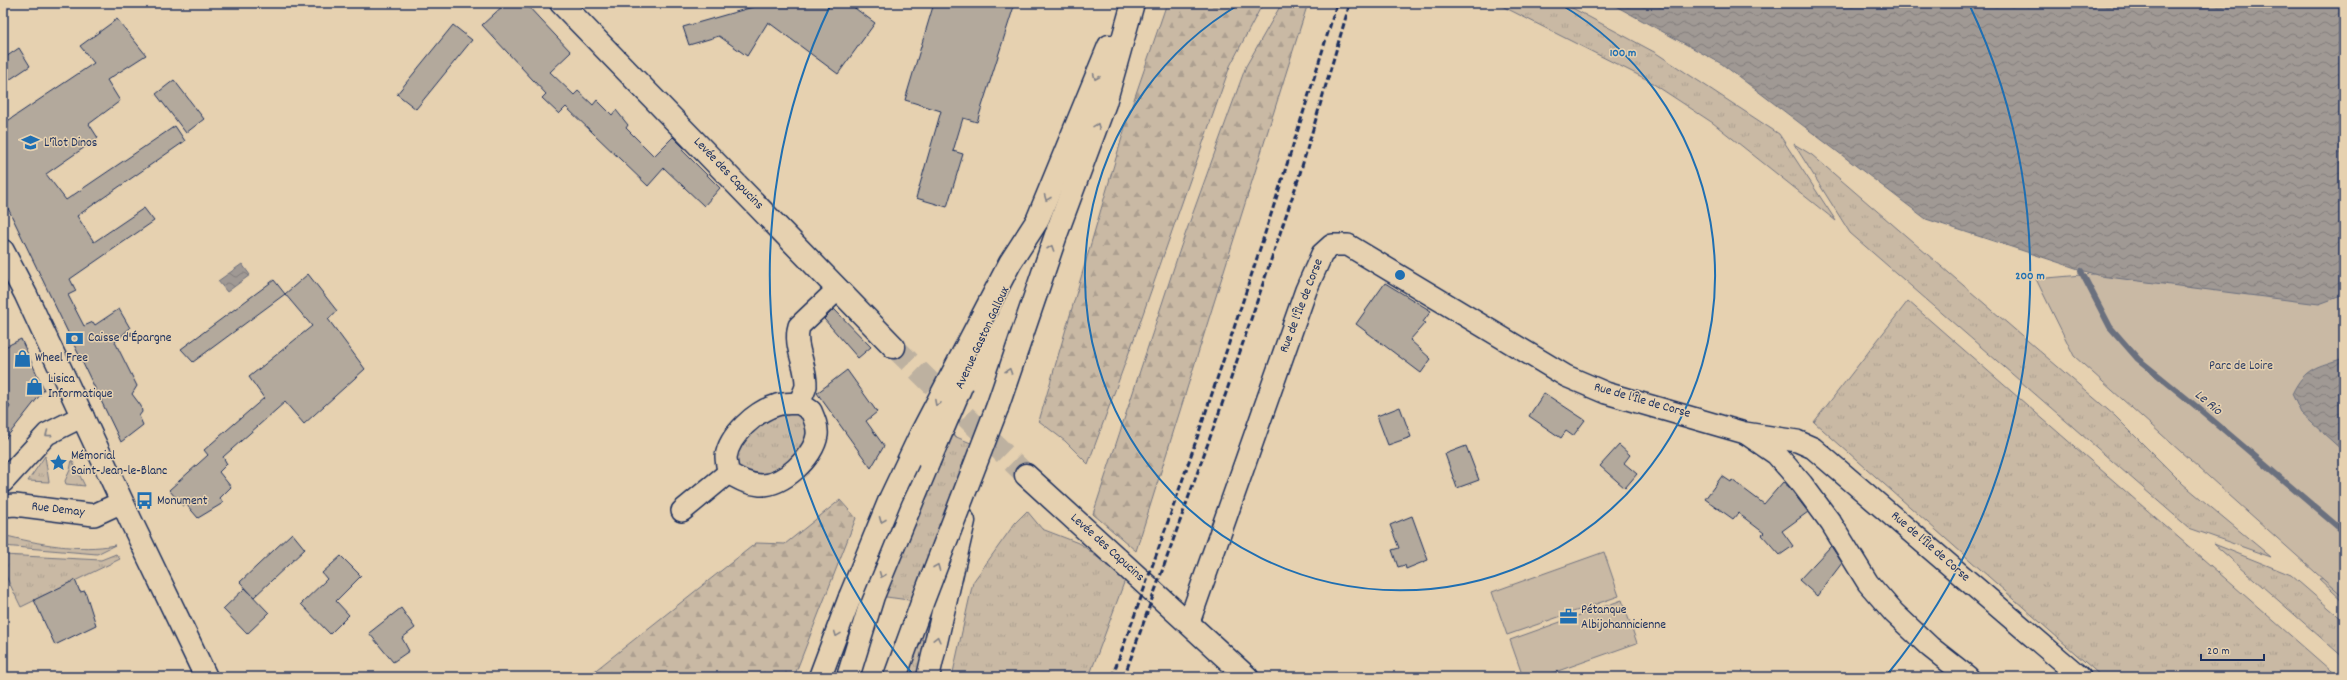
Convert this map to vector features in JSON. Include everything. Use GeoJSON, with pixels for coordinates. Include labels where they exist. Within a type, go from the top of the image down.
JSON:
{"type":"FeatureCollection","features":[{"type":"Feature","properties":{"kind":"main road","name":"Levée des Capucins"},"geometry":{"type":"LineString","coordinates":[[562,3],[894,347]]}},
{"type":"Feature","properties":{"kind":"main road","name":"Avenue Gaston Galloux"},"geometry":{"type":"LineString","coordinates":[[848,677],[873,596],[965,378],[1037,222],[1128,3]]}},
{"type":"Feature","properties":{"kind":"main road"},"geometry":{"type":"LineString","coordinates":[[895,677],[997,408],[1057,232],[1106,103],[1133,3]]}},
{"type":"Feature","properties":{"kind":"main road"},"geometry":{"type":"LineString","coordinates":[[820,677],[850,597],[891,497],[921,434],[1010,263],[1037,222]]}},
{"type":"Feature","properties":{"kind":"main road"},"geometry":{"type":"LineString","coordinates":[[3,251],[26,295],[122,502],[206,677]]}},
{"type":"Feature","properties":{"kind":"main road"},"geometry":{"type":"LineString","coordinates":[[928,677],[964,521],[997,408]]}},
{"type":"Feature","properties":{"kind":"main road","name":"Levée des Capucins"},"geometry":{"type":"LineString","coordinates":[[1026,475],[1189,622],[1247,677]]}},
{"type":"Feature","properties":{"kind":"street","name":"Rue de l'Île de Corse"},"geometry":{"type":"LineString","coordinates":[[1189,622],[1306,290],[1322,254],[1332,245],[1348,245],[1566,376],[1606,393],[1745,433],[1786,438],[1813,448],[2080,677]]}},
{"type":"Feature","properties":{"kind":"street"},"geometry":{"type":"LineString","coordinates":[[799,404],[806,387],[804,367],[797,334],[799,326],[838,289]]}},
{"type":"Feature","properties":{"kind":"street"},"geometry":{"type":"LineString","coordinates":[[799,404],[811,411],[817,434],[811,450],[800,466],[782,478],[762,485],[743,482],[728,473],[726,458],[731,441],[744,426],[759,413],[777,405],[799,404]]}},
{"type":"Feature","properties":{"kind":"street","name":"Rue Demay"},"geometry":{"type":"LineString","coordinates":[[82,416],[47,434],[8,476],[12,501],[9,506],[94,515],[122,502]]}},
{"type":"Feature","properties":{"kind":"street","name":"Rue de l'Île de Corse"},"geometry":{"type":"LineString","coordinates":[[1745,433],[1776,454],[1802,484],[1831,523],[1868,583],[1894,613],[1930,647],[1968,677]]}},
{"type":"Feature","properties":{"kind":"street"},"geometry":{"type":"LineString","coordinates":[[682,511],[728,473]]}},
{"type":"Feature","properties":{"kind":"green space"},"geometry":{"type":"Polygon","coordinates":[[[1167,3],[1263,3],[1230,66],[1138,328],[1088,464],[1065,441],[1039,421],[1128,117],[1167,3]]]}},
{"type":"Feature","properties":{"kind":"green space"},"geometry":{"type":"Polygon","coordinates":[[[1282,3],[1308,3],[1136,551],[1093,514],[1181,246],[1246,66],[1282,3]]]}},
{"type":"Feature","properties":{"kind":"green space"},"geometry":{"type":"Polygon","coordinates":[[[1496,3],[1563,3],[1656,53],[1779,134],[1836,221],[1713,123],[1646,79],[1496,3]]]}},
{"type":"Feature","properties":{"kind":"green space"},"geometry":{"type":"Polygon","coordinates":[[[1794,144],[1812,155],[2115,416],[2183,484],[2271,557],[2189,528],[1850,233],[1794,144]]]}},
{"type":"Feature","properties":{"kind":"green space","name":"Parc de Loire"},"geometry":{"type":"Polygon","coordinates":[[[2344,252],[2344,598],[2074,356],[2036,279],[2344,252]]]}},
{"type":"Feature","properties":{"kind":"green space"},"geometry":{"type":"Polygon","coordinates":[[[1908,301],[2338,677],[2102,677],[1814,422],[1908,301]]]}},
{"type":"Feature","properties":{"kind":"green space"},"geometry":{"type":"Polygon","coordinates":[[[791,409],[804,418],[807,426],[804,449],[783,470],[755,479],[736,467],[736,448],[739,442],[760,424],[791,409]]]}},
{"type":"Feature","properties":{"kind":"green space"},"geometry":{"type":"Polygon","coordinates":[[[947,433],[973,444],[916,601],[879,596],[947,433]]]}},
{"type":"Feature","properties":{"kind":"green space"},"geometry":{"type":"Polygon","coordinates":[[[45,456],[49,482],[28,481],[45,456]]]}},
{"type":"Feature","properties":{"kind":"green space"},"geometry":{"type":"Polygon","coordinates":[[[72,460],[85,486],[66,484],[65,481],[70,470],[72,460]]]}},
{"type":"Feature","properties":{"kind":"green space"},"geometry":{"type":"Polygon","coordinates":[[[840,500],[856,518],[794,677],[587,677],[756,543],[785,544],[840,500]]]}},
{"type":"Feature","properties":{"kind":"green space"},"geometry":{"type":"Polygon","coordinates":[[[1027,511],[1042,529],[1081,544],[1125,580],[1089,677],[952,677],[973,582],[1015,523],[1027,511]]]}},
{"type":"Feature","properties":{"kind":"green space"},"geometry":{"type":"Polygon","coordinates":[[[3,535],[59,546],[87,548],[115,545],[97,554],[3,546],[3,535]]]}},
{"type":"Feature","properties":{"kind":"green space"},"geometry":{"type":"Polygon","coordinates":[[[2214,544],[2291,575],[2344,621],[2344,658],[2214,544]]]}},
{"type":"Feature","properties":{"kind":"green space"},"geometry":{"type":"Polygon","coordinates":[[[1604,552],[1619,596],[1507,635],[1492,592],[1604,552]]]}},
{"type":"Feature","properties":{"kind":"green space"},"geometry":{"type":"Polygon","coordinates":[[[116,554],[120,559],[21,607],[3,570],[3,555],[101,560],[116,554]]]}},
{"type":"Feature","properties":{"kind":"green space"},"geometry":{"type":"Polygon","coordinates":[[[2344,573],[2344,602],[2319,579],[2343,576],[2344,573]]]}},
{"type":"Feature","properties":{"kind":"green space"},"geometry":{"type":"Polygon","coordinates":[[[1622,600],[1637,643],[1541,677],[1523,677],[1510,640],[1622,600]]]}},
{"type":"Feature","properties":{"kind":"green space"},"geometry":{"type":"Polygon","coordinates":[[[917,638],[924,640],[919,677],[904,677],[917,638]]]}},
{"type":"Feature","properties":{"kind":"water"},"geometry":{"type":"Polygon","coordinates":[[[1610,3],[2344,3],[2344,295],[2319,304],[2100,276],[1926,219],[1722,64],[1610,3]]]}},
{"type":"Feature","properties":{"kind":"water"},"geometry":{"type":"Polygon","coordinates":[[[242,264],[250,275],[227,292],[218,281],[242,264]]]}},
{"type":"Feature","properties":{"kind":"water"},"geometry":{"type":"Polygon","coordinates":[[[2344,358],[2344,452],[2301,413],[2292,394],[2307,373],[2319,366],[2344,358]]]}},
{"type":"Feature","properties":{"kind":"building"},"geometry":{"type":"Polygon","coordinates":[[[506,3],[525,3],[571,52],[550,72],[574,95],[578,91],[593,105],[597,100],[612,115],[616,110],[628,125],[626,128],[654,156],[673,137],[684,148],[682,150],[720,188],[704,206],[664,168],[648,186],[566,107],[559,114],[542,98],[546,94],[482,25],[506,3]]]}},
{"type":"Feature","properties":{"kind":"building"},"geometry":{"type":"Polygon","coordinates":[[[767,3],[848,3],[875,23],[838,74],[768,22],[747,56],[719,36],[689,45],[683,27],[767,3]]]}},
{"type":"Feature","properties":{"kind":"building"},"geometry":{"type":"Polygon","coordinates":[[[934,3],[1015,3],[977,122],[963,118],[953,151],[963,154],[947,207],[916,198],[941,111],[905,100],[934,3]]]}},
{"type":"Feature","properties":{"kind":"building"},"geometry":{"type":"Polygon","coordinates":[[[117,19],[146,55],[107,80],[120,101],[89,124],[98,138],[46,174],[66,200],[175,126],[185,141],[77,216],[94,242],[144,208],[154,221],[70,279],[76,291],[68,295],[84,326],[93,322],[95,325],[119,309],[130,328],[115,342],[137,386],[132,394],[141,406],[142,412],[139,416],[143,425],[121,442],[3,198],[3,124],[94,63],[80,46],[117,19]]]}},
{"type":"Feature","properties":{"kind":"building"},"geometry":{"type":"Polygon","coordinates":[[[453,25],[472,40],[416,109],[397,94],[453,25]]]}},
{"type":"Feature","properties":{"kind":"building"},"geometry":{"type":"Polygon","coordinates":[[[19,48],[30,66],[3,84],[3,59],[19,48]]]}},
{"type":"Feature","properties":{"kind":"building"},"geometry":{"type":"Polygon","coordinates":[[[174,80],[204,119],[186,133],[156,94],[174,80]]]}},
{"type":"Feature","properties":{"kind":"building"},"geometry":{"type":"Polygon","coordinates":[[[308,274],[337,311],[328,319],[365,369],[304,424],[285,402],[223,457],[227,464],[219,472],[231,487],[220,498],[223,503],[198,518],[186,504],[183,506],[169,490],[208,455],[204,450],[264,398],[249,377],[312,326],[285,294],[308,274]]]}},
{"type":"Feature","properties":{"kind":"building"},"geometry":{"type":"Polygon","coordinates":[[[274,280],[285,294],[193,362],[181,349],[274,280]]]}},
{"type":"Feature","properties":{"kind":"building"},"geometry":{"type":"Polygon","coordinates":[[[1385,283],[1431,311],[1423,322],[1425,323],[1410,340],[1431,359],[1421,373],[1356,324],[1385,283]]]}},
{"type":"Feature","properties":{"kind":"building"},"geometry":{"type":"Polygon","coordinates":[[[834,309],[871,347],[858,358],[824,319],[834,309]]]}},
{"type":"Feature","properties":{"kind":"building"},"geometry":{"type":"Polygon","coordinates":[[[21,339],[44,390],[3,442],[3,416],[10,407],[3,393],[3,348],[21,339]]]}},
{"type":"Feature","properties":{"kind":"building"},"geometry":{"type":"Polygon","coordinates":[[[847,370],[877,412],[866,421],[884,446],[871,468],[817,393],[847,370]]]}},
{"type":"Feature","properties":{"kind":"building"},"geometry":{"type":"Polygon","coordinates":[[[1544,393],[1585,420],[1573,436],[1566,431],[1561,438],[1529,416],[1544,393]]]}},
{"type":"Feature","properties":{"kind":"building"},"geometry":{"type":"Polygon","coordinates":[[[1400,407],[1411,437],[1388,445],[1377,416],[1400,407]]]}},
{"type":"Feature","properties":{"kind":"building"},"geometry":{"type":"Polygon","coordinates":[[[1619,445],[1630,455],[1624,463],[1637,474],[1625,488],[1600,466],[1619,445]]]}},
{"type":"Feature","properties":{"kind":"building"},"geometry":{"type":"Polygon","coordinates":[[[1466,446],[1479,480],[1457,488],[1445,454],[1466,446]]]}},
{"type":"Feature","properties":{"kind":"building"},"geometry":{"type":"Polygon","coordinates":[[[1722,476],[1731,482],[1732,480],[1764,504],[1783,482],[1789,487],[1808,512],[1782,531],[1793,546],[1780,555],[1762,535],[1764,533],[1738,513],[1733,519],[1705,499],[1722,476]]]}},
{"type":"Feature","properties":{"kind":"building"},"geometry":{"type":"Polygon","coordinates":[[[1412,516],[1428,560],[1406,569],[1405,565],[1398,567],[1392,550],[1399,548],[1390,525],[1412,516]]]}},
{"type":"Feature","properties":{"kind":"building"},"geometry":{"type":"Polygon","coordinates":[[[292,533],[305,549],[254,597],[240,582],[292,533]]]}},
{"type":"Feature","properties":{"kind":"building"},"geometry":{"type":"Polygon","coordinates":[[[1831,546],[1842,563],[1817,596],[1799,580],[1831,546]]]}},
{"type":"Feature","properties":{"kind":"building"},"geometry":{"type":"Polygon","coordinates":[[[341,556],[361,576],[336,601],[349,615],[330,634],[301,604],[327,579],[322,573],[341,556]]]}},
{"type":"Feature","properties":{"kind":"building"},"geometry":{"type":"Polygon","coordinates":[[[75,580],[80,592],[85,591],[96,625],[55,645],[34,600],[75,580]]]}},
{"type":"Feature","properties":{"kind":"building"},"geometry":{"type":"Polygon","coordinates":[[[245,588],[269,613],[247,634],[223,609],[245,588]]]}},
{"type":"Feature","properties":{"kind":"building"},"geometry":{"type":"Polygon","coordinates":[[[401,608],[415,628],[402,638],[409,651],[393,662],[369,633],[401,608]]]}},
{"type":"Feature","properties":{"kind":"waterway","name":"Le Rio"},"geometry":{"type":"LineString","coordinates":[[2081,271],[2110,327],[2138,359],[2344,532]]}},
{"type":"Feature","properties":{"kind":"tunnel"},"geometry":{"type":"LineString","coordinates":[[894,347],[1026,475]]}},
{"type":"Feature","properties":{"kind":"railway"},"geometry":{"type":"LineString","coordinates":[[1112,677],[1201,426],[1257,257],[1337,3]]}},
{"type":"Feature","properties":{"kind":"railway"},"geometry":{"type":"LineString","coordinates":[[1124,677],[1226,393],[1298,180],[1350,3]]}},
{"type":"Feature","properties":{"kind":"place","name":"L'îlot Dinos"},"geometry":{"type":"Point","coordinates":[31,143]}},
{"type":"Feature","properties":{"kind":"place","name":"Caisse d'Épargne"},"geometry":{"type":"Point","coordinates":[75,338]}},
{"type":"Feature","properties":{"kind":"place","name":"Wheel Free"},"geometry":{"type":"Point","coordinates":[22,358]}},
{"type":"Feature","properties":{"kind":"place","name":"Lisica Informatique"},"geometry":{"type":"Point","coordinates":[35,386]}},
{"type":"Feature","properties":{"kind":"place","name":"Mémorial Saint-Jean-le-Blanc"},"geometry":{"type":"Point","coordinates":[58,463]}},
{"type":"Feature","properties":{"kind":"place","name":"Monument"},"geometry":{"type":"Point","coordinates":[144,501]}},
{"type":"Feature","properties":{"kind":"place","name":"Pétanque Albijohannicienne"},"geometry":{"type":"Point","coordinates":[1568,617]}}]}
